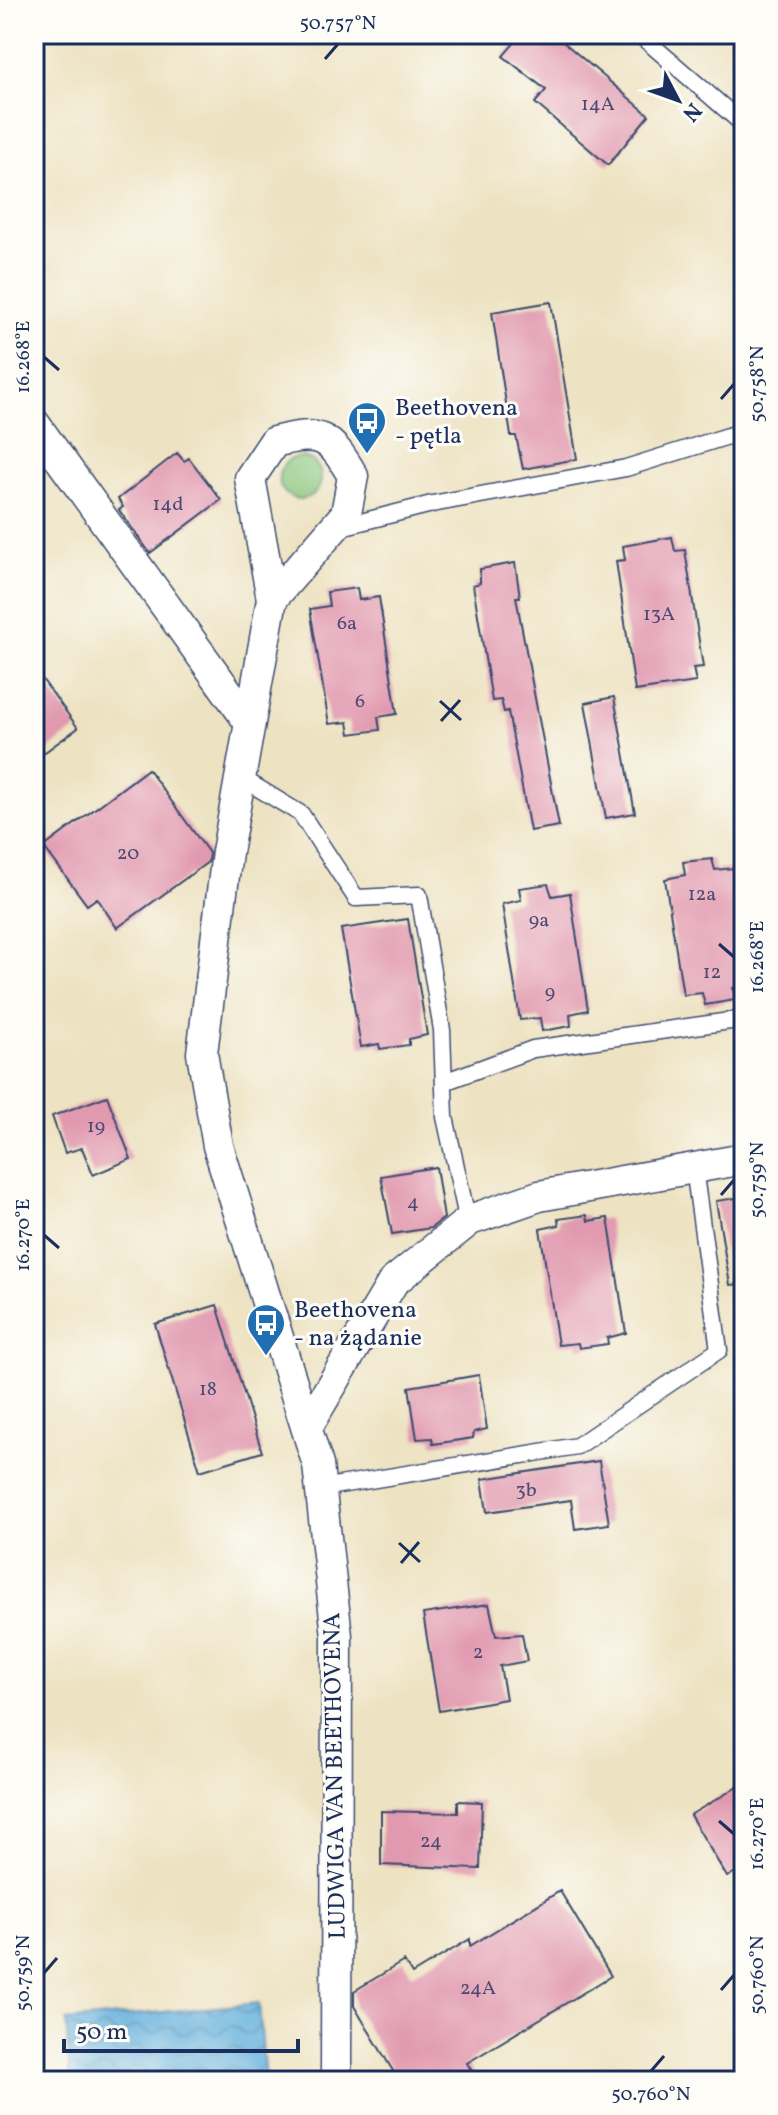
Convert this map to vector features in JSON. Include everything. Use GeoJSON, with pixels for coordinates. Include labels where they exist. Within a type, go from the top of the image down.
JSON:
{"type":"FeatureCollection","features":[{"type":"Feature","properties":{"kind":"street"},"geometry":{"type":"LineString","coordinates":[[34,423],[250,723]]}},
{"type":"Feature","properties":{"kind":"street","name":"LUDWIGA VAN BEETHOVENA"},"geometry":{"type":"LineString","coordinates":[[272,599],[346,514],[353,476],[335,445],[306,433],[274,442],[250,478],[272,599],[227,852],[202,1053],[218,1146],[308,1425],[321,1488],[337,1636],[336,2081]]}},
{"type":"Feature","properties":{"kind":"street"},"geometry":{"type":"LineString","coordinates":[[308,1425],[393,1282],[468,1222],[539,1196],[744,1159]]}},
{"type":"Feature","properties":{"kind":"lane"},"geometry":{"type":"LineString","coordinates":[[639,34],[744,125]]}},
{"type":"Feature","properties":{"kind":"lane"},"geometry":{"type":"LineString","coordinates":[[332,529],[460,498],[626,468],[744,431]]}},
{"type":"Feature","properties":{"kind":"lane"},"geometry":{"type":"LineString","coordinates":[[240,777],[301,814],[356,898],[419,895],[442,1030],[445,1117],[468,1222]]}},
{"type":"Feature","properties":{"kind":"lane"},"geometry":{"type":"LineString","coordinates":[[444,1082],[533,1049],[744,1019]]}},
{"type":"Feature","properties":{"kind":"lane"},"geometry":{"type":"LineString","coordinates":[[321,1488],[577,1446],[719,1350],[694,1168]]}},
{"type":"Feature","properties":{"kind":"green space"},"geometry":{"type":"Polygon","coordinates":[[[300,457],[315,463],[321,478],[315,493],[300,499],[285,493],[279,478],[285,463],[300,457]]]}},
{"type":"Feature","properties":{"kind":"water"},"geometry":{"type":"Polygon","coordinates":[[[259,2003],[265,2081],[70,2081],[66,2021],[259,2003]]]}},
{"type":"Feature","properties":{"kind":"building"},"geometry":{"type":"Polygon","coordinates":[[[522,34],[554,34],[649,115],[608,165],[535,103],[546,90],[503,56],[522,34]]]}},
{"type":"Feature","properties":{"kind":"building"},"geometry":{"type":"Polygon","coordinates":[[[551,302],[577,459],[523,469],[516,436],[511,436],[492,312],[551,302]]]}},
{"type":"Feature","properties":{"kind":"building"},"geometry":{"type":"Polygon","coordinates":[[[177,453],[184,461],[189,458],[221,500],[150,553],[119,510],[123,507],[118,499],[177,453]]]}},
{"type":"Feature","properties":{"kind":"building"},"geometry":{"type":"Polygon","coordinates":[[[672,537],[675,551],[685,550],[703,667],[693,668],[696,682],[635,691],[616,561],[625,560],[623,546],[672,537]]]}},
{"type":"Feature","properties":{"kind":"building"},"geometry":{"type":"Polygon","coordinates":[[[515,563],[520,597],[516,597],[559,826],[530,831],[508,711],[504,712],[501,700],[492,701],[473,585],[480,583],[480,569],[515,563]]]}},
{"type":"Feature","properties":{"kind":"building"},"geometry":{"type":"Polygon","coordinates":[[[357,588],[359,600],[379,597],[397,714],[378,717],[380,730],[350,734],[348,722],[329,724],[310,609],[329,606],[327,592],[357,588]]]}},
{"type":"Feature","properties":{"kind":"building"},"geometry":{"type":"Polygon","coordinates":[[[34,668],[78,728],[34,760],[34,668]]]}},
{"type":"Feature","properties":{"kind":"building"},"geometry":{"type":"Polygon","coordinates":[[[614,697],[635,813],[606,818],[585,703],[614,697]]]}},
{"type":"Feature","properties":{"kind":"building"},"geometry":{"type":"Polygon","coordinates":[[[148,769],[209,853],[208,862],[117,928],[97,898],[87,905],[44,847],[148,769]]]}},
{"type":"Feature","properties":{"kind":"building"},"geometry":{"type":"Polygon","coordinates":[[[712,859],[715,870],[734,868],[744,926],[744,986],[733,988],[735,1000],[705,1005],[702,993],[683,995],[665,879],[685,875],[683,862],[712,859]]]}},
{"type":"Feature","properties":{"kind":"building"},"geometry":{"type":"Polygon","coordinates":[[[548,884],[552,896],[570,893],[588,1010],[570,1014],[571,1026],[542,1031],[540,1018],[520,1020],[502,904],[521,900],[519,888],[548,884]]]}},
{"type":"Feature","properties":{"kind":"building"},"geometry":{"type":"Polygon","coordinates":[[[408,919],[427,1035],[409,1039],[409,1045],[380,1049],[379,1044],[361,1047],[341,929],[408,919]]]}},
{"type":"Feature","properties":{"kind":"building"},"geometry":{"type":"Polygon","coordinates":[[[107,1096],[131,1159],[93,1175],[82,1148],[65,1153],[52,1116],[107,1096]]]}},
{"type":"Feature","properties":{"kind":"building"},"geometry":{"type":"Polygon","coordinates":[[[436,1167],[444,1218],[431,1228],[392,1234],[381,1176],[436,1167]]]}},
{"type":"Feature","properties":{"kind":"building"},"geometry":{"type":"Polygon","coordinates":[[[744,1197],[744,1284],[730,1285],[716,1201],[744,1197]]]}},
{"type":"Feature","properties":{"kind":"building"},"geometry":{"type":"Polygon","coordinates":[[[587,1215],[588,1221],[608,1218],[626,1333],[607,1338],[608,1344],[579,1348],[578,1343],[558,1345],[540,1229],[559,1225],[558,1219],[587,1215]]]}},
{"type":"Feature","properties":{"kind":"building"},"geometry":{"type":"Polygon","coordinates":[[[217,1305],[262,1452],[200,1471],[155,1324],[217,1305]]]}},
{"type":"Feature","properties":{"kind":"building"},"geometry":{"type":"Polygon","coordinates":[[[479,1375],[487,1429],[474,1432],[473,1438],[433,1444],[432,1438],[417,1439],[409,1387],[479,1375]]]}},
{"type":"Feature","properties":{"kind":"building"},"geometry":{"type":"Polygon","coordinates":[[[599,1461],[609,1524],[575,1529],[571,1500],[487,1512],[482,1479],[599,1461]]]}},
{"type":"Feature","properties":{"kind":"building"},"geometry":{"type":"Polygon","coordinates":[[[489,1604],[496,1636],[522,1634],[527,1661],[500,1666],[506,1699],[439,1711],[423,1614],[489,1604]]]}},
{"type":"Feature","properties":{"kind":"building"},"geometry":{"type":"Polygon","coordinates":[[[744,1783],[744,1867],[727,1877],[690,1815],[744,1783]]]}},
{"type":"Feature","properties":{"kind":"building"},"geometry":{"type":"Polygon","coordinates":[[[458,1801],[482,1802],[480,1869],[381,1865],[381,1811],[458,1813],[458,1801]]]}},
{"type":"Feature","properties":{"kind":"building"},"geometry":{"type":"Polygon","coordinates":[[[560,1891],[611,1976],[467,2063],[478,2081],[399,2081],[354,2006],[354,1991],[404,1961],[412,1974],[470,1939],[470,1946],[560,1891]]]}},
{"type":"Feature","properties":{"kind":"place","name":"Beethovena - pętla"},"geometry":{"type":"Point","coordinates":[367,455]}},
{"type":"Feature","properties":{"kind":"place","name":"Beethovena - na żądanie"},"geometry":{"type":"Point","coordinates":[266,1357]}}]}
